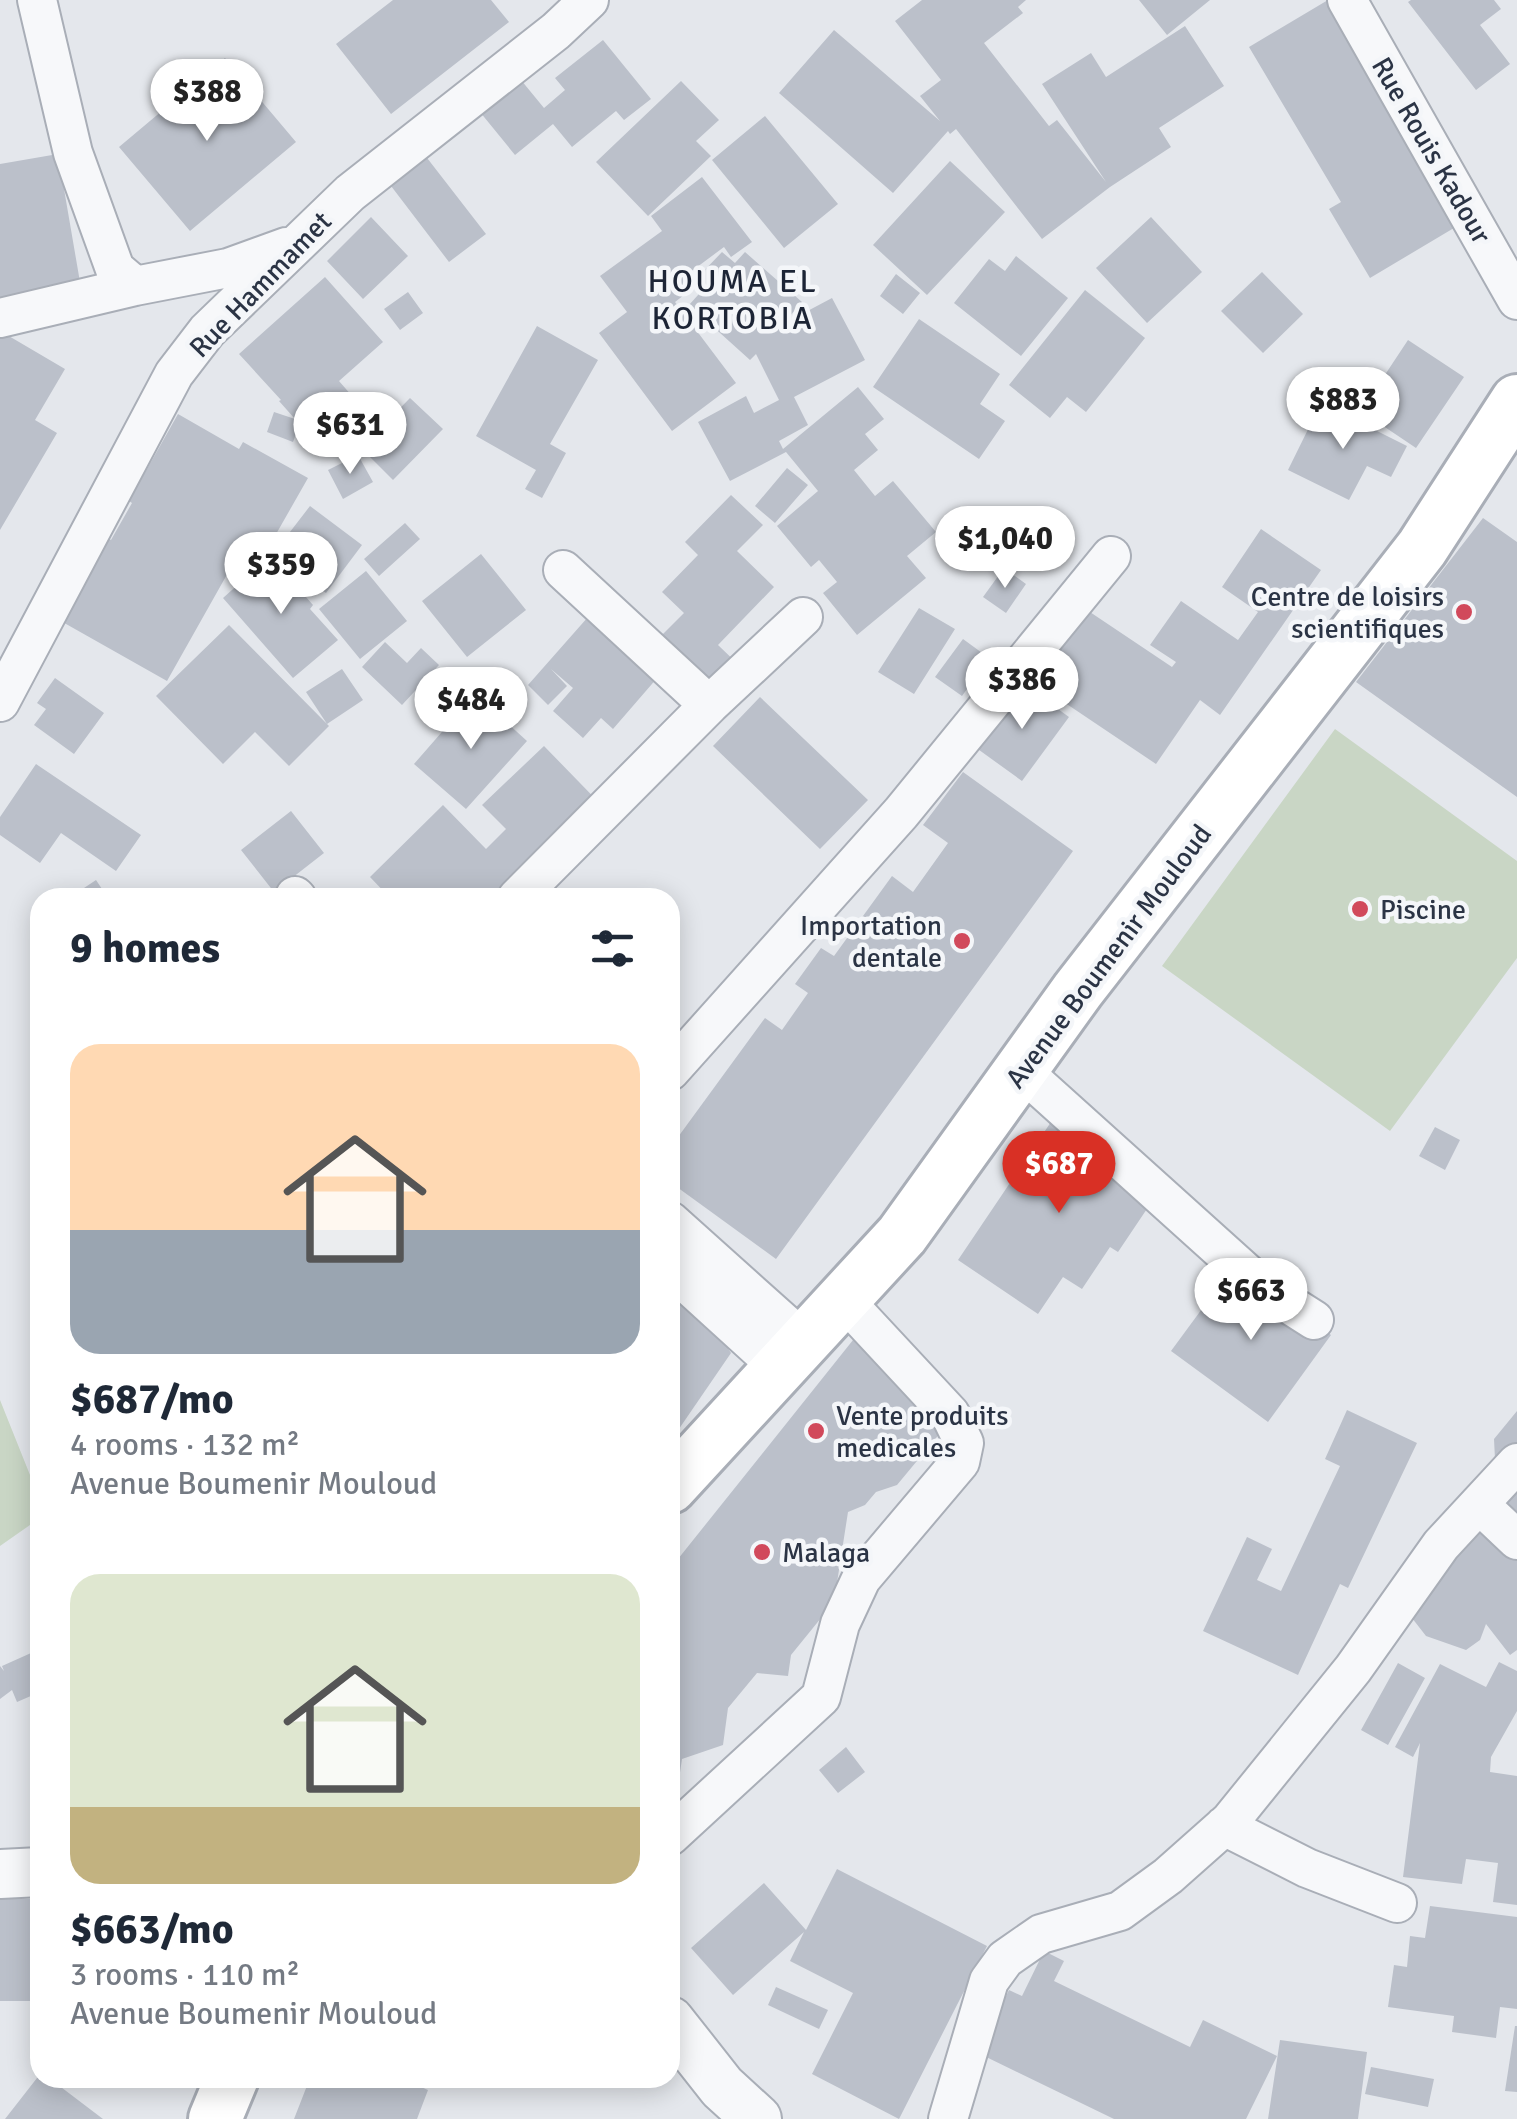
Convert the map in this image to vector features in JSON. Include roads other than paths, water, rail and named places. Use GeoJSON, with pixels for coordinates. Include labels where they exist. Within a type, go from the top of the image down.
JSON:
{"type":"FeatureCollection","features":[{"type":"Feature","properties":{"kind":"main road","name":"Avenue Boumenir Mouloud"},"geometry":{"type":"LineString","coordinates":[[680,1476],[902,1235],[1078,990],[1422,548],[1517,401]]}},
{"type":"Feature","properties":{"kind":"main road"},"geometry":{"type":"LineString","coordinates":[[216,2119],[228,2088]]}},
{"type":"Feature","properties":{"kind":"street"},"geometry":{"type":"LineString","coordinates":[[37,0],[73,153],[115,268],[135,286]]}},
{"type":"Feature","properties":{"kind":"street","name":"Rue Hammamet"},"geometry":{"type":"LineString","coordinates":[[0,702],[174,374],[206,331],[350,193],[590,0]]}},
{"type":"Feature","properties":{"kind":"street","name":"Rue Rouis Kadour"},"geometry":{"type":"LineString","coordinates":[[1347,0],[1517,300]]}},
{"type":"Feature","properties":{"kind":"street"},"geometry":{"type":"LineString","coordinates":[[0,318],[228,268],[298,243]]}},
{"type":"Feature","properties":{"kind":"street"},"geometry":{"type":"LineString","coordinates":[[680,1060],[902,812],[1111,556]]}},
{"type":"Feature","properties":{"kind":"street"},"geometry":{"type":"LineString","coordinates":[[563,570],[709,705]]}},
{"type":"Feature","properties":{"kind":"street"},"geometry":{"type":"LineString","coordinates":[[527,888],[709,705],[803,617]]}},
{"type":"Feature","properties":{"kind":"street"},"geometry":{"type":"LineString","coordinates":[[1021,1070],[1262,1287],[1314,1320]]}},
{"type":"Feature","properties":{"kind":"street"},"geometry":{"type":"LineString","coordinates":[[680,1232],[792,1354]]}},
{"type":"Feature","properties":{"kind":"street"},"geometry":{"type":"LineString","coordinates":[[680,1275],[792,1354]]}},
{"type":"Feature","properties":{"kind":"street"},"geometry":{"type":"LineString","coordinates":[[680,1827],[821,1697],[840,1624],[861,1579],[960,1462],[964,1443],[950,1414],[842,1299]]}},
{"type":"Feature","properties":{"kind":"street"},"geometry":{"type":"LineString","coordinates":[[948,2119],[989,1981],[1004,1958],[1041,1934],[1120,1911],[1168,1876],[1224,1826],[1353,1670],[1441,1545],[1517,1463]]}},
{"type":"Feature","properties":{"kind":"street"},"geometry":{"type":"LineString","coordinates":[[1479,1504],[1517,1540]]}},
{"type":"Feature","properties":{"kind":"street"},"geometry":{"type":"LineString","coordinates":[[1224,1826],[1307,1868],[1397,1903]]}},
{"type":"Feature","properties":{"kind":"street"},"geometry":{"type":"LineString","coordinates":[[0,1874],[30,1872]]}},
{"type":"Feature","properties":{"kind":"street"},"geometry":{"type":"LineString","coordinates":[[680,2034],[722,2087],[757,2119]]}},
{"type":"Feature","properties":{"kind":"place","name":"Centre de loisirs scientifiques"},"geometry":{"type":"Point","coordinates":[1464,612]}},
{"type":"Feature","properties":{"kind":"place","name":"Piscine"},"geometry":{"type":"Point","coordinates":[1360,909]}},
{"type":"Feature","properties":{"kind":"place","name":"Importation dentale"},"geometry":{"type":"Point","coordinates":[962,941]}},
{"type":"Feature","properties":{"kind":"place","name":"Vente produits medicales"},"geometry":{"type":"Point","coordinates":[816,1431]}},
{"type":"Feature","properties":{"kind":"place","name":"Malaga"},"geometry":{"type":"Point","coordinates":[762,1552]}},
{"type":"Feature","properties":{"kind":"district","name":"HOUMA EL KORTOBIA"},"geometry":{"type":"Point","coordinates":[733,300]}}]}
